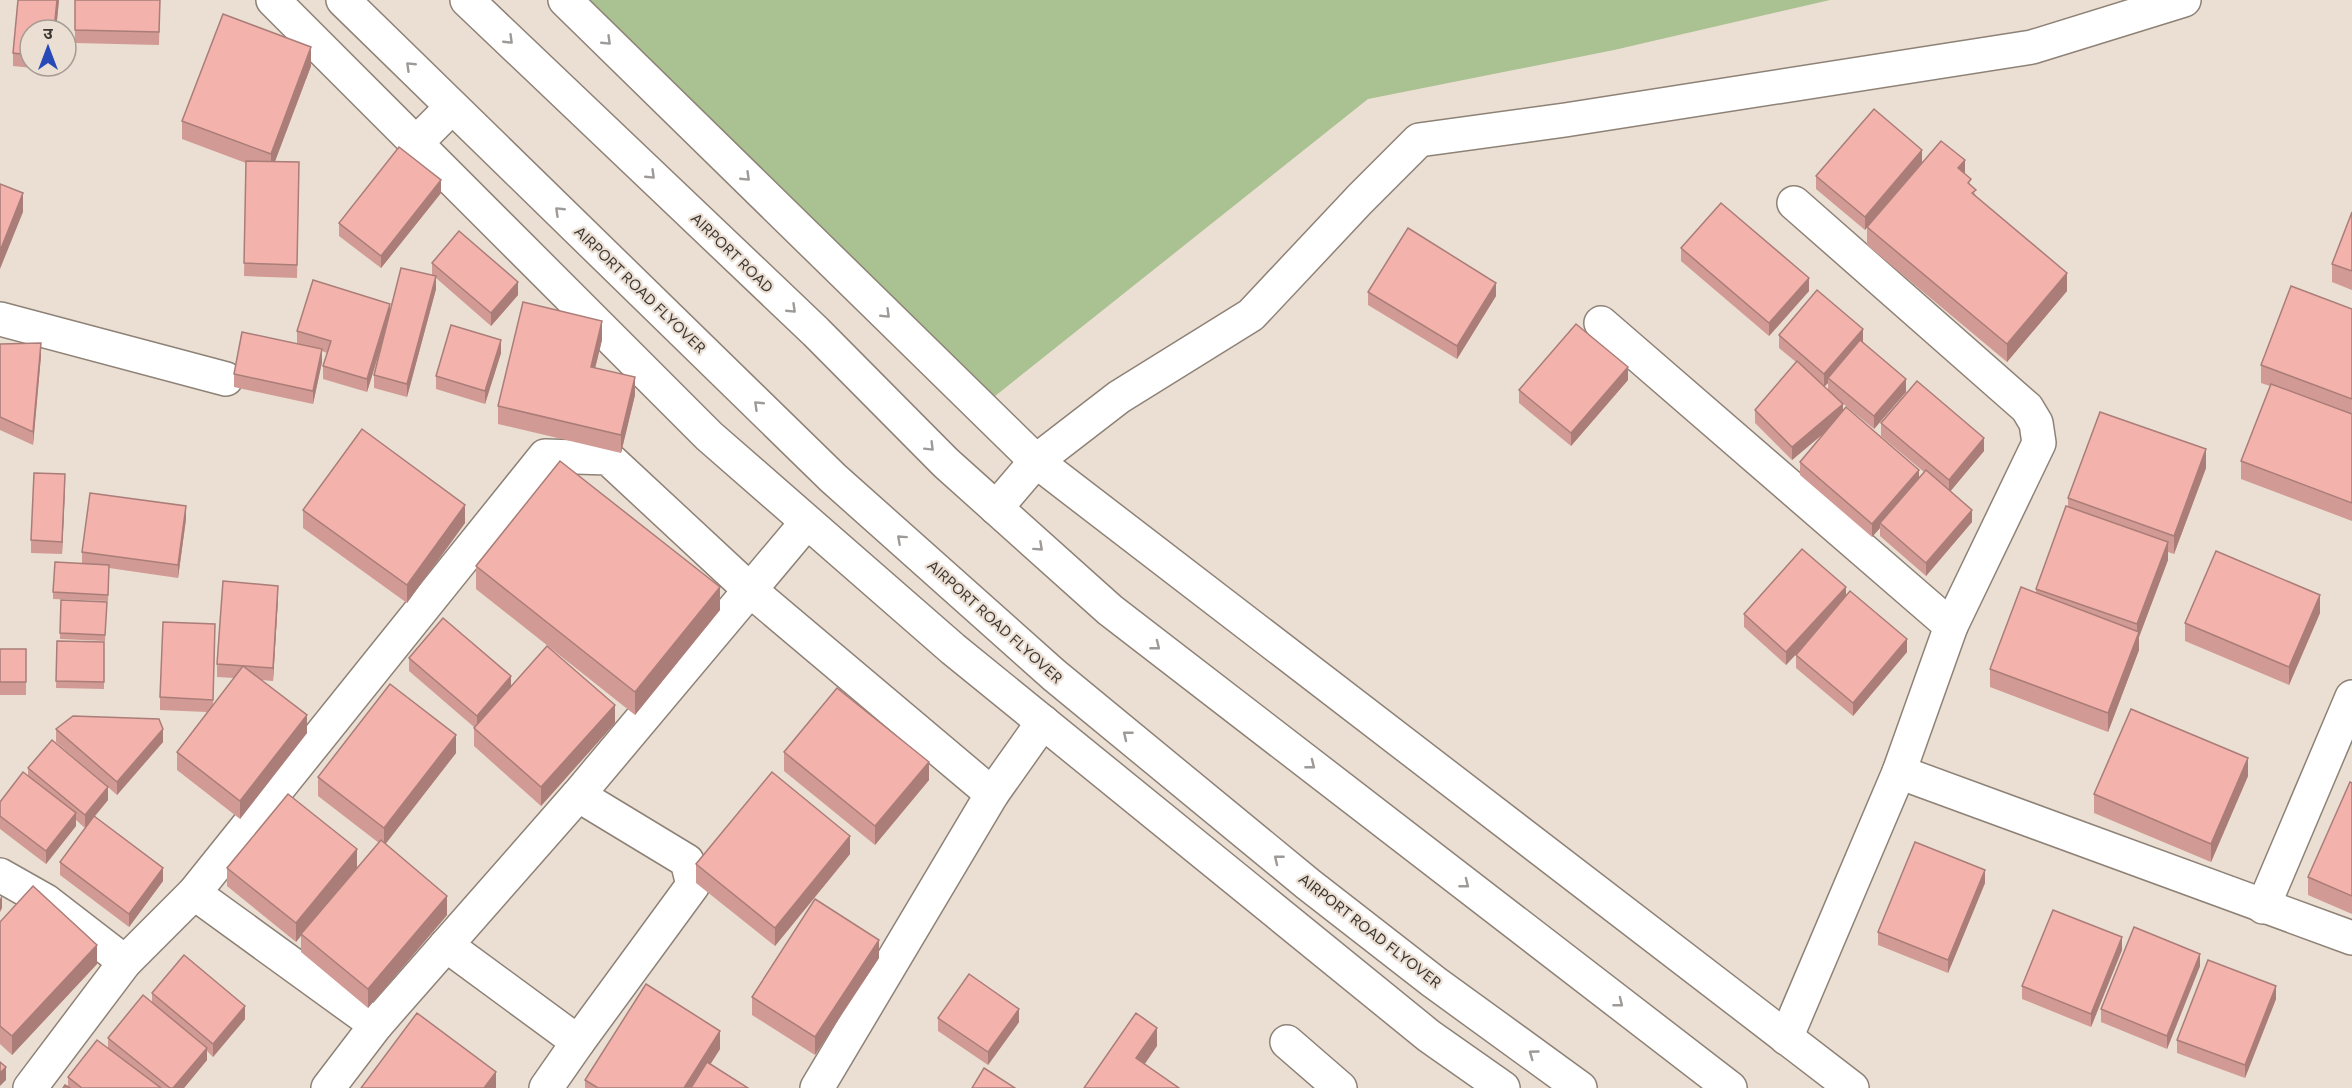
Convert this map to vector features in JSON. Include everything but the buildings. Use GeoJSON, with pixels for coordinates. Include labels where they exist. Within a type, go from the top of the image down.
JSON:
{"type":"FeatureCollection","features":[{"type":"Feature","properties":{"kind":"street"},"geometry":{"type":"LineString","coordinates":[[273,0],[709,436],[953,649],[1429,1036],[1503,1088]]}},
{"type":"Feature","properties":{"kind":"street","name":"AIRPORT ROAD FLYOVER"},"geometry":{"type":"LineString","coordinates":[[342,0],[833,478],[1054,675],[1308,884],[1434,982],[1580,1088]]}},
{"type":"Feature","properties":{"kind":"street","name":"AIRPORT ROAD"},"geometry":{"type":"LineString","coordinates":[[467,0],[816,333],[946,463],[996,508]]}},
{"type":"Feature","properties":{"kind":"street"},"geometry":{"type":"LineString","coordinates":[[565,0],[1036,461],[1852,1088]]}},
{"type":"Feature","properties":{"kind":"street"},"geometry":{"type":"LineString","coordinates":[[1730,1088],[1110,610],[996,508],[1036,461],[1119,397],[1251,315],[1419,140],[1566,120],[2032,47],[2184,0]]}},
{"type":"Feature","properties":{"kind":"street"},"geometry":{"type":"LineString","coordinates":[[416,142],[452,107]]}},
{"type":"Feature","properties":{"kind":"street"},"geometry":{"type":"LineString","coordinates":[[1786,1038],[1899,771],[1951,626],[2039,443],[2036,423],[2027,408],[1794,203]]}},
{"type":"Feature","properties":{"kind":"street"},"geometry":{"type":"LineString","coordinates":[[0,318],[226,379]]}},
{"type":"Feature","properties":{"kind":"street"},"geometry":{"type":"LineString","coordinates":[[1601,322],[1951,626]]}},
{"type":"Feature","properties":{"kind":"street"},"geometry":{"type":"LineString","coordinates":[[30,1088],[125,962],[194,893],[545,456],[608,458],[750,590],[992,794]]}},
{"type":"Feature","properties":{"kind":"street"},"geometry":{"type":"LineString","coordinates":[[328,1088],[376,1025],[578,795],[807,522]]}},
{"type":"Feature","properties":{"kind":"street"},"geometry":{"type":"LineString","coordinates":[[2263,907],[2352,697]]}},
{"type":"Feature","properties":{"kind":"street"},"geometry":{"type":"LineString","coordinates":[[817,1088],[992,794],[1043,722]]}},
{"type":"Feature","properties":{"kind":"street"},"geometry":{"type":"LineString","coordinates":[[1899,771],[2352,938]]}},
{"type":"Feature","properties":{"kind":"street"},"geometry":{"type":"LineString","coordinates":[[546,1088],[693,885],[687,861],[578,795]]}},
{"type":"Feature","properties":{"kind":"street"},"geometry":{"type":"LineString","coordinates":[[0,875],[46,901],[125,962]]}},
{"type":"Feature","properties":{"kind":"street"},"geometry":{"type":"LineString","coordinates":[[194,893],[376,1025]]}},
{"type":"Feature","properties":{"kind":"street"},"geometry":{"type":"LineString","coordinates":[[446,945],[578,1042]]}},
{"type":"Feature","properties":{"kind":"street"},"geometry":{"type":"LineString","coordinates":[[1287,1042],[1340,1088]]}},
{"type":"Feature","properties":{"kind":"green space"},"geometry":{"type":"Polygon","coordinates":[[[579,0],[1830,0],[1614,50],[1368,99],[980,408],[579,0]]]}}]}
